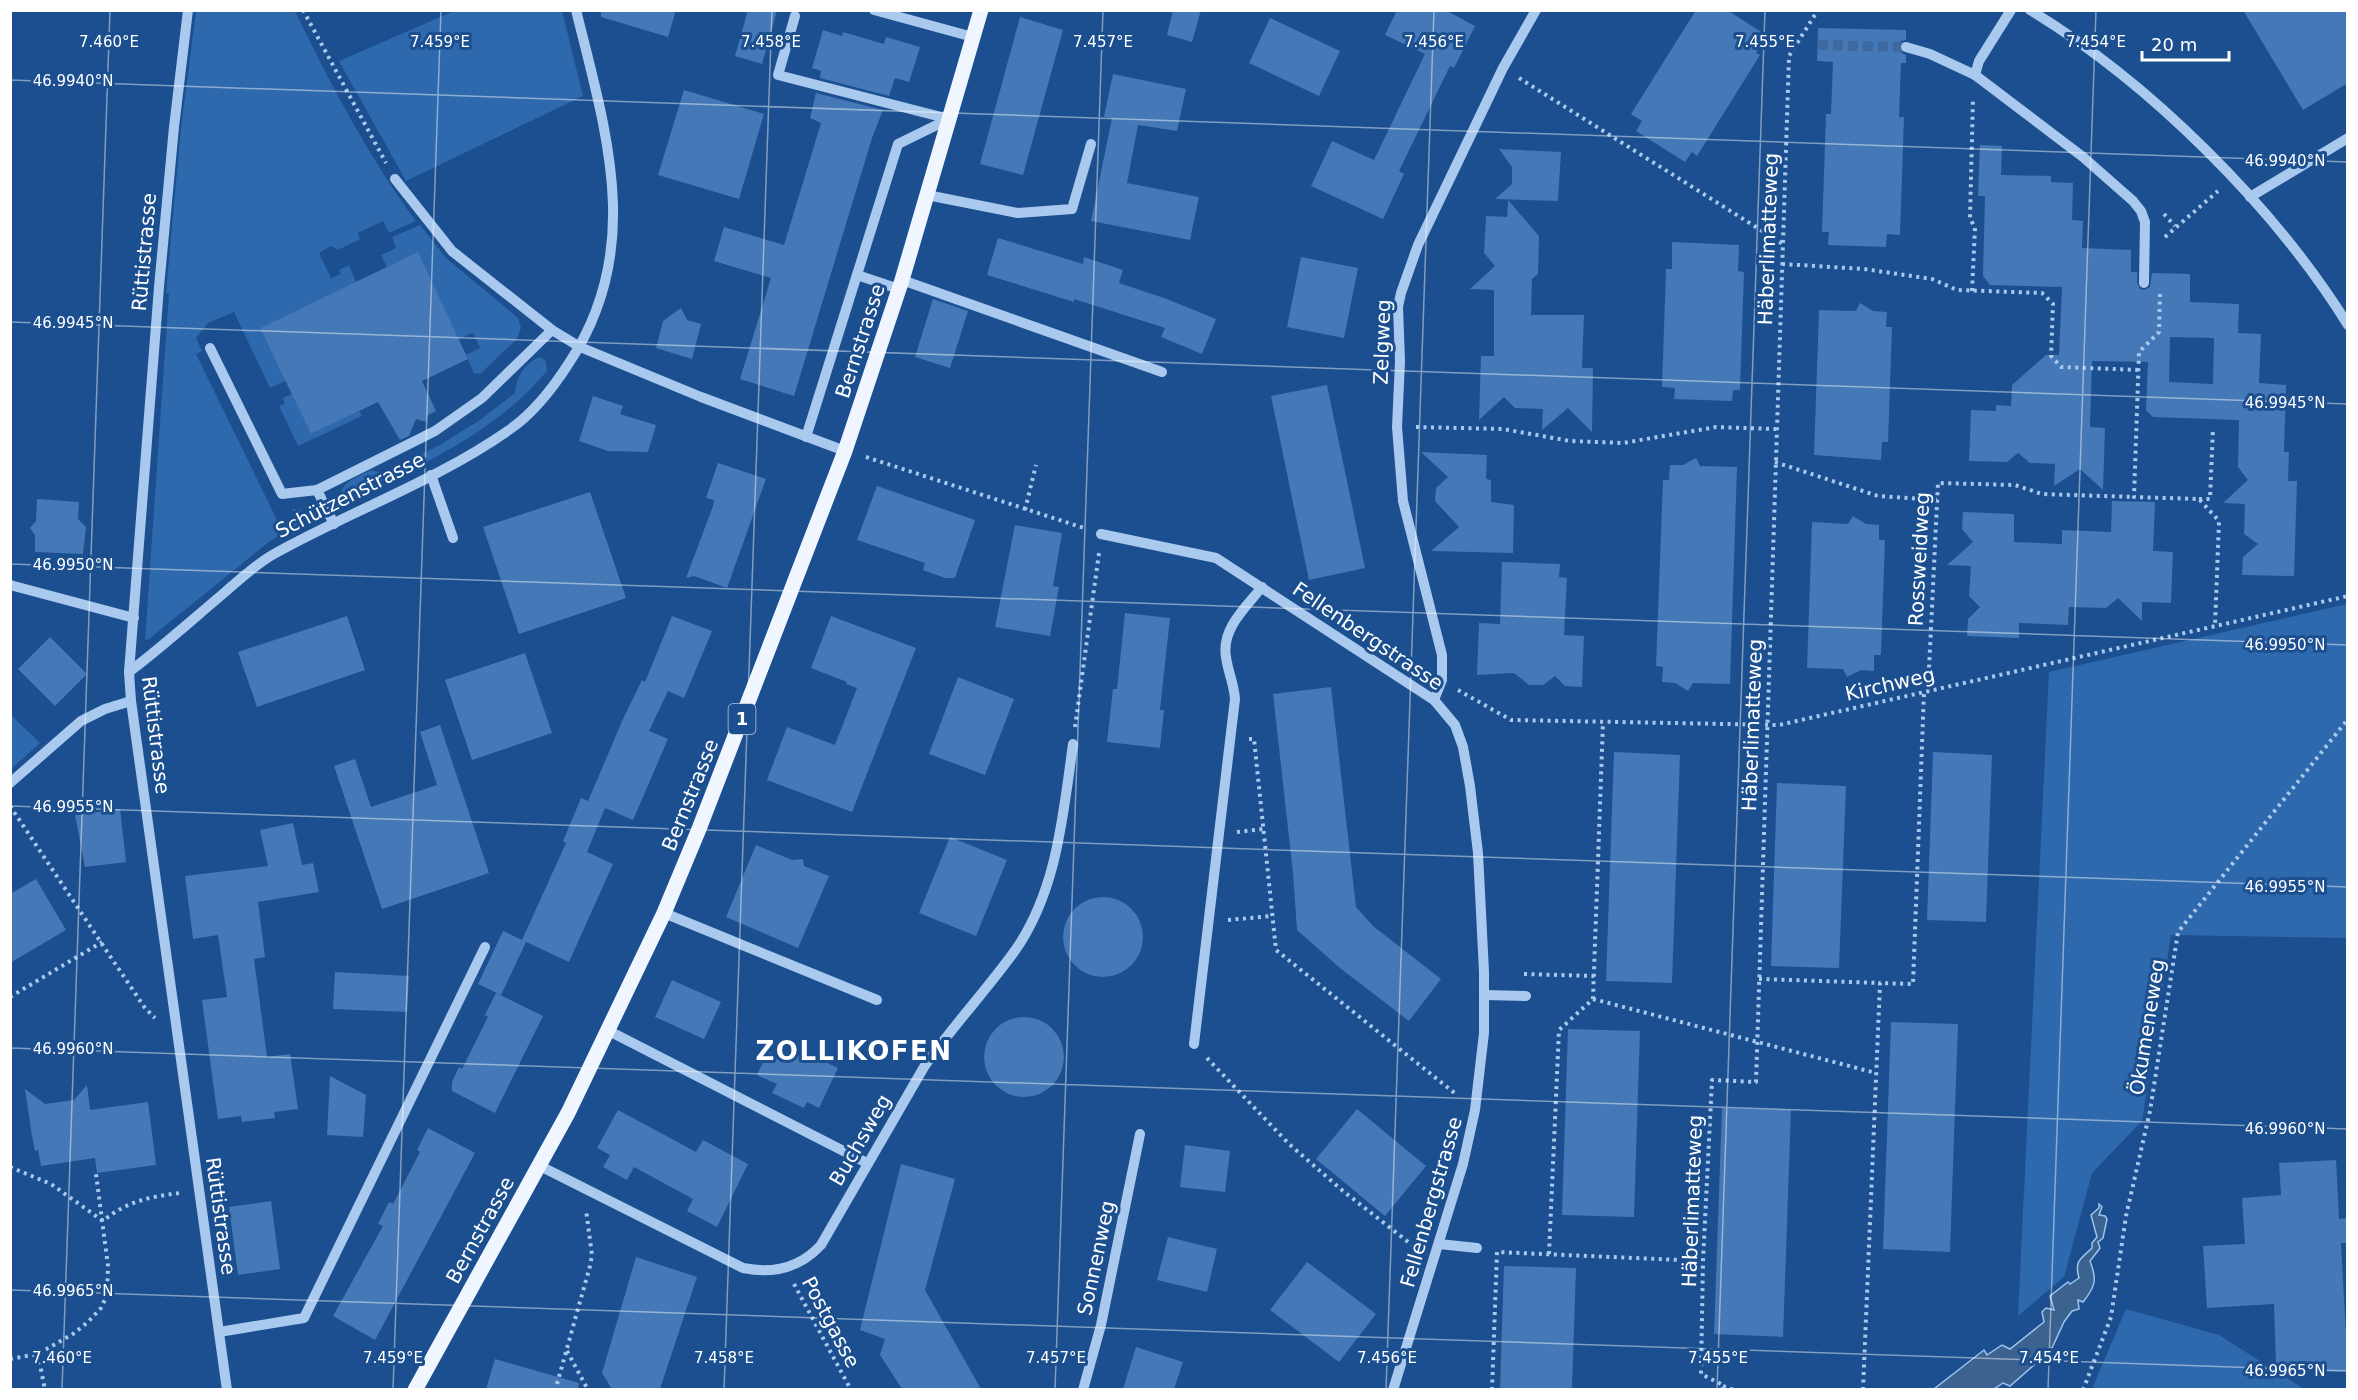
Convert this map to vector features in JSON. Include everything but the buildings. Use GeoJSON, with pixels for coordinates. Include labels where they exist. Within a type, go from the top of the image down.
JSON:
{"type":"FeatureCollection","features":[{"type":"Feature","properties":{"kind":"main road","name":"Bernstrasse"},"geometry":{"type":"LineString","coordinates":[[414,1389],[540,1166],[609,1031],[664,913],[708,807],[845,451],[900,284],[981,10]]}},
{"type":"Feature","properties":{"kind":"street","name":"Rüttistrasse"},"geometry":{"type":"LineString","coordinates":[[188,10],[174,127],[158,299],[129,672],[131,701],[227,1389]]}},
{"type":"Feature","properties":{"kind":"street","name":"Schützenstrasse"},"geometry":{"type":"LineString","coordinates":[[129,672],[261,561],[431,475],[497,438],[543,400],[580,347],[607,281],[614,236],[614,210],[604,135],[576,10]]}},
{"type":"Feature","properties":{"kind":"street"},"geometry":{"type":"LineString","coordinates":[[874,10],[973,37]]}},
{"type":"Feature","properties":{"kind":"street","name":"Zelgweg"},"geometry":{"type":"LineString","coordinates":[[1434,700],[1442,680],[1442,656],[1403,501],[1397,427],[1400,361],[1397,319],[1401,292],[1418,245],[1503,68],[1536,10]]}},
{"type":"Feature","properties":{"kind":"street"},"geometry":{"type":"LineString","coordinates":[[1975,75],[1979,61],[2011,10]]}},
{"type":"Feature","properties":{"kind":"street"},"geometry":{"type":"LineString","coordinates":[[2030,10],[2101,60],[2139,91],[2178,125],[2232,178],[2310,269],[2348,325]]}},
{"type":"Feature","properties":{"kind":"street"},"geometry":{"type":"LineString","coordinates":[[795,16],[778,75],[949,119]]}},
{"type":"Feature","properties":{"kind":"street"},"geometry":{"type":"LineString","coordinates":[[1906,47],[1930,54],[1975,75],[2076,152],[2133,201],[2145,222],[2144,283]]}},
{"type":"Feature","properties":{"kind":"street"},"geometry":{"type":"LineString","coordinates":[[806,437],[898,144],[949,119]]}},
{"type":"Feature","properties":{"kind":"street"},"geometry":{"type":"LineString","coordinates":[[2250,197],[2348,138]]}},
{"type":"Feature","properties":{"kind":"street"},"geometry":{"type":"LineString","coordinates":[[927,195],[1018,213],[1072,209],[1091,144]]}},
{"type":"Feature","properties":{"kind":"street"},"geometry":{"type":"LineString","coordinates":[[395,179],[452,251],[518,305],[580,347],[722,406],[845,451]]}},
{"type":"Feature","properties":{"kind":"street"},"geometry":{"type":"LineString","coordinates":[[857,275],[900,284],[1162,372]]}},
{"type":"Feature","properties":{"kind":"street"},"geometry":{"type":"LineString","coordinates":[[210,348],[282,495],[317,490],[435,431],[482,398],[552,330]]}},
{"type":"Feature","properties":{"kind":"street"},"geometry":{"type":"LineString","coordinates":[[431,475],[453,538]]}},
{"type":"Feature","properties":{"kind":"street"},"geometry":{"type":"LineString","coordinates":[[317,490],[333,524]]}},
{"type":"Feature","properties":{"kind":"street"},"geometry":{"type":"LineString","coordinates":[[1101,534],[1216,558],[1262,587]]}},
{"type":"Feature","properties":{"kind":"street"},"geometry":{"type":"LineString","coordinates":[[10,585],[134,618]]}},
{"type":"Feature","properties":{"kind":"street","name":"Fellenbergstrasse"},"geometry":{"type":"LineString","coordinates":[[1194,1044],[1235,699],[1225,644],[1234,622],[1262,587],[1434,700],[1455,725],[1463,747],[1470,786],[1478,853],[1484,995],[1484,1033],[1475,1110],[1463,1164],[1440,1244],[1393,1389]]}},
{"type":"Feature","properties":{"kind":"street"},"geometry":{"type":"LineString","coordinates":[[10,783],[81,721],[131,701]]}},
{"type":"Feature","properties":{"kind":"street","name":"Buchsweg"},"geometry":{"type":"LineString","coordinates":[[540,1166],[743,1268],[772,1271],[785,1268],[811,1255],[821,1245],[924,1067],[940,1043],[1015,951],[1027,930],[1046,887],[1053,864],[1073,744]]}},
{"type":"Feature","properties":{"kind":"street"},"geometry":{"type":"LineString","coordinates":[[664,913],[876,1000]]}},
{"type":"Feature","properties":{"kind":"street"},"geometry":{"type":"LineString","coordinates":[[219,1332],[304,1318],[485,947]]}},
{"type":"Feature","properties":{"kind":"street"},"geometry":{"type":"LineString","coordinates":[[1484,995],[1526,996]]}},
{"type":"Feature","properties":{"kind":"street"},"geometry":{"type":"LineString","coordinates":[[609,1031],[867,1163]]}},
{"type":"Feature","properties":{"kind":"street","name":"Sonnenweg"},"geometry":{"type":"LineString","coordinates":[[1083,1389],[1101,1325],[1140,1134]]}},
{"type":"Feature","properties":{"kind":"street"},"geometry":{"type":"LineString","coordinates":[[1440,1244],[1477,1248]]}},
{"type":"Feature","properties":{"kind":"path"},"geometry":{"type":"LineString","coordinates":[[303,10],[395,179]]}},
{"type":"Feature","properties":{"kind":"path","name":"Häberlimatteweg"},"geometry":{"type":"LineString","coordinates":[[1723,1387],[1701,1374],[1703,1261],[1712,1080],[1756,1082],[1789,56],[1818,10]]}},
{"type":"Feature","properties":{"kind":"path"},"geometry":{"type":"LineString","coordinates":[[1503,68],[1783,244]]}},
{"type":"Feature","properties":{"kind":"path"},"geometry":{"type":"LineString","coordinates":[[1972,291],[1975,228],[1970,218],[1975,75]]}},
{"type":"Feature","properties":{"kind":"path"},"geometry":{"type":"LineString","coordinates":[[2162,239],[2232,178]]}},
{"type":"Feature","properties":{"kind":"path"},"geometry":{"type":"LineString","coordinates":[[1782,264],[1864,268],[1932,279],[1957,290],[2042,293],[2053,304],[2051,356],[2061,367],[2139,370]]}},
{"type":"Feature","properties":{"kind":"path"},"geometry":{"type":"LineString","coordinates":[[2134,497],[2139,352],[2159,332],[2161,285]]}},
{"type":"Feature","properties":{"kind":"path"},"geometry":{"type":"LineString","coordinates":[[1397,427],[1503,429],[1570,441],[1623,443],[1716,428],[1776,429]]}},
{"type":"Feature","properties":{"kind":"path"},"geometry":{"type":"LineString","coordinates":[[2199,499],[2210,499],[2213,428]]}},
{"type":"Feature","properties":{"kind":"path"},"geometry":{"type":"LineString","coordinates":[[845,451],[1101,534],[1073,744]]}},
{"type":"Feature","properties":{"kind":"path"},"geometry":{"type":"LineString","coordinates":[[1775,462],[1878,495],[1937,500]]}},
{"type":"Feature","properties":{"kind":"path"},"geometry":{"type":"LineString","coordinates":[[1025,510],[1036,465]]}},
{"type":"Feature","properties":{"kind":"path","name":"Rossweidweg"},"geometry":{"type":"LineString","coordinates":[[1880,983],[1913,984],[1938,483],[2015,485],[2042,495],[2199,499]]}},
{"type":"Feature","properties":{"kind":"path"},"geometry":{"type":"LineString","coordinates":[[2199,499],[2219,521],[2215,626]]}},
{"type":"Feature","properties":{"kind":"path","name":"Kirchweg"},"geometry":{"type":"LineString","coordinates":[[1442,680],[1511,720],[1779,725],[2348,596]]}},
{"type":"Feature","properties":{"kind":"path","name":"Ökumeneweg"},"geometry":{"type":"LineString","coordinates":[[2083,1389],[2111,1317],[2126,1216],[2150,1111],[2178,932],[2348,719]]}},
{"type":"Feature","properties":{"kind":"path"},"geometry":{"type":"LineString","coordinates":[[1549,1254],[1559,1030],[1593,999],[1603,722]]}},
{"type":"Feature","properties":{"kind":"path"},"geometry":{"type":"LineString","coordinates":[[1231,736],[1254,740],[1276,950],[1475,1110]]}},
{"type":"Feature","properties":{"kind":"path"},"geometry":{"type":"LineString","coordinates":[[10,806],[145,1008],[161,1024],[176,1030]]}},
{"type":"Feature","properties":{"kind":"path"},"geometry":{"type":"LineString","coordinates":[[1209,922],[1272,916]]}},
{"type":"Feature","properties":{"kind":"path"},"geometry":{"type":"LineString","coordinates":[[10,997],[102,942]]}},
{"type":"Feature","properties":{"kind":"path"},"geometry":{"type":"LineString","coordinates":[[1531,974],[1594,976]]}},
{"type":"Feature","properties":{"kind":"path"},"geometry":{"type":"LineString","coordinates":[[1759,979],[1880,983],[1863,1389]]}},
{"type":"Feature","properties":{"kind":"path"},"geometry":{"type":"LineString","coordinates":[[1593,999],[1876,1073]]}},
{"type":"Feature","properties":{"kind":"path"},"geometry":{"type":"LineString","coordinates":[[1194,1044],[1289,1144],[1398,1235],[1435,1260]]}},
{"type":"Feature","properties":{"kind":"path"},"geometry":{"type":"LineString","coordinates":[[10,1167],[51,1184],[103,1221]]}},
{"type":"Feature","properties":{"kind":"path"},"geometry":{"type":"LineString","coordinates":[[10,1359],[38,1354],[73,1334],[88,1322],[107,1295],[103,1221],[96,1174]]}},
{"type":"Feature","properties":{"kind":"path"},"geometry":{"type":"LineString","coordinates":[[557,1384],[592,1255],[584,1188]]}},
{"type":"Feature","properties":{"kind":"path"},"geometry":{"type":"LineString","coordinates":[[103,1221],[125,1205],[158,1196]]}},
{"type":"Feature","properties":{"kind":"path"},"geometry":{"type":"LineString","coordinates":[[1492,1389],[1497,1252],[1703,1261]]}},
{"type":"Feature","properties":{"kind":"path","name":"Postgasse"},"geometry":{"type":"LineString","coordinates":[[785,1268],[851,1389]]}},
{"type":"Feature","properties":{"kind":"path"},"geometry":{"type":"LineString","coordinates":[[567,1351],[588,1389]]}},
{"type":"Feature","properties":{"kind":"path"},"geometry":{"type":"LineString","coordinates":[[38,1354],[45,1389]]}},
{"type":"Feature","properties":{"kind":"path"},"geometry":{"type":"LineString","coordinates":[[1723,1387],[1734,1389]]}},
{"type":"Feature","properties":{"kind":"shaded area"},"geometry":{"type":"Polygon","coordinates":[[[196,11],[295,11],[351,119],[382,171],[416,221],[389,233],[383,221],[358,233],[360,239],[338,250],[331,246],[319,253],[331,278],[341,274],[339,270],[349,265],[356,282],[260,328],[286,381],[270,388],[234,312],[208,323],[196,338],[202,351],[196,354],[280,526],[296,519],[292,509],[300,510],[307,518],[304,523],[270,541],[145,640],[169,294],[166,293],[181,128],[196,11]]]}},
{"type":"Feature","properties":{"kind":"shaded area"},"geometry":{"type":"Polygon","coordinates":[[[454,11],[562,11],[583,96],[406,181],[339,61],[454,11]]]}},
{"type":"Feature","properties":{"kind":"shaded area"},"geometry":{"type":"Polygon","coordinates":[[[420,225],[446,258],[518,318],[521,328],[517,339],[480,374],[474,373],[466,355],[480,348],[473,333],[458,339],[387,267],[381,255],[396,248],[392,237],[420,225]]]}},
{"type":"Feature","properties":{"kind":"shaded area"},"geometry":{"type":"Polygon","coordinates":[[[540,357],[546,361],[547,371],[527,393],[481,430],[431,460],[351,499],[345,500],[341,496],[347,483],[356,477],[371,470],[382,473],[438,446],[480,420],[515,393],[522,371],[540,357]]]}},
{"type":"Feature","properties":{"kind":"shaded area"},"geometry":{"type":"Polygon","coordinates":[[[292,394],[311,434],[359,411],[362,416],[298,446],[279,406],[285,404],[283,398],[292,394]]]}},
{"type":"Feature","properties":{"kind":"shaded area"},"geometry":{"type":"Polygon","coordinates":[[[2347,604],[2347,938],[2171,935],[2142,1121],[2092,1173],[2064,1277],[2018,1316],[2049,672],[2347,604]]]}},
{"type":"Feature","properties":{"kind":"shaded area"},"geometry":{"type":"Polygon","coordinates":[[[11,715],[40,743],[10,769],[11,715]]]}},
{"type":"Feature","properties":{"kind":"shaded area"},"geometry":{"type":"Polygon","coordinates":[[[2099,1204],[2102,1207],[2099,1215],[2107,1219],[2103,1238],[2098,1242],[2100,1248],[2090,1261],[2094,1273],[2093,1287],[2083,1302],[2078,1300],[2079,1309],[2072,1311],[2064,1322],[2052,1348],[2039,1352],[2033,1360],[2034,1365],[2010,1386],[2003,1383],[1994,1389],[1934,1389],[1984,1350],[1987,1355],[2002,1345],[2010,1349],[2044,1322],[2042,1312],[2046,1308],[2054,1310],[2050,1296],[2068,1282],[2070,1284],[2079,1278],[2078,1263],[2092,1248],[2092,1243],[2097,1237],[2091,1215],[2099,1208],[2099,1204]]]}},
{"type":"Feature","properties":{"kind":"shaded area"},"geometry":{"type":"Polygon","coordinates":[[[2126,1309],[2219,1335],[2304,1389],[2092,1389],[2126,1309]]]}},
{"type":"Feature","properties":{"kind":"tunnel"},"geometry":{"type":"LineString","coordinates":[[1818,45],[1906,47]]}},
{"type":"Feature","properties":{"kind":"district","name":"ZOLLIKOFEN"},"geometry":{"type":"Point","coordinates":[854,1051]}}]}
